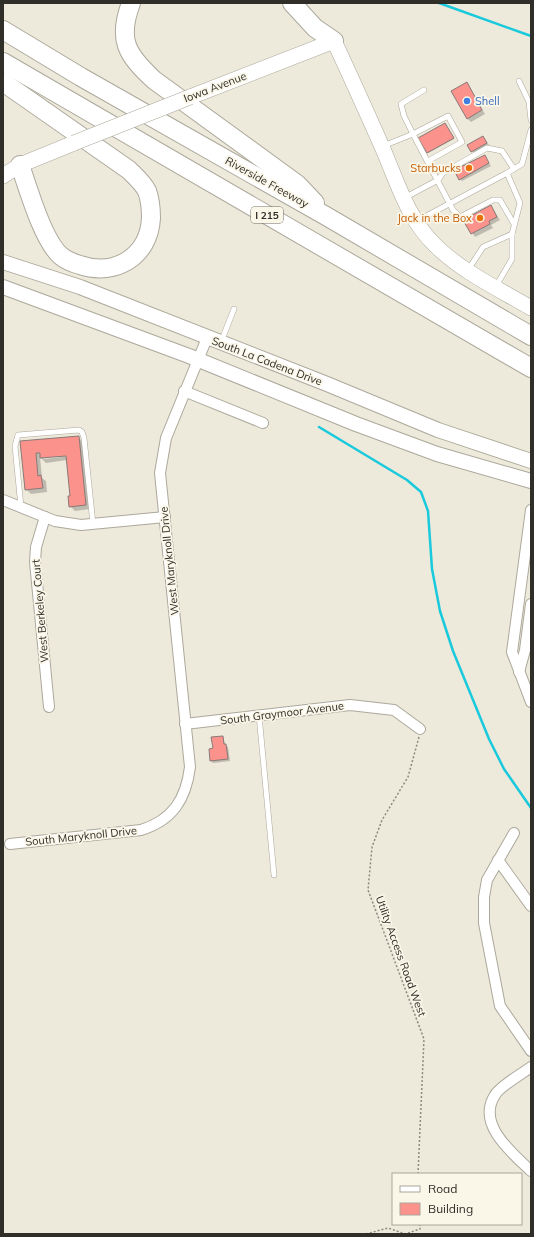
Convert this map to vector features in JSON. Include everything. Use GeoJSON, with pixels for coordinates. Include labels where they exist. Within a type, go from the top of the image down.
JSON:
{"type":"FeatureCollection","features":[{"type":"Feature","properties":{"kind":"highway"},"geometry":{"type":"LineString","coordinates":[[131,3],[125,25],[124,37],[128,50],[136,64],[154,80],[296,184],[326,216]]}},
{"type":"Feature","properties":{"kind":"highway"},"geometry":{"type":"LineString","coordinates":[[292,3],[315,28],[334,41]]}},
{"type":"Feature","properties":{"kind":"highway"},"geometry":{"type":"LineString","coordinates":[[309,3],[324,21],[334,41]]}},
{"type":"Feature","properties":{"kind":"highway","name":"Riverside Freeway"},"geometry":{"type":"LineString","coordinates":[[3,30],[81,77],[326,216],[531,336]]}},
{"type":"Feature","properties":{"kind":"highway","name":"I 215"},"geometry":{"type":"LineString","coordinates":[[3,62],[531,368]]}},
{"type":"Feature","properties":{"kind":"highway"},"geometry":{"type":"LineString","coordinates":[[3,82],[129,170],[139,180],[148,195],[151,214],[151,226],[142,248],[136,256],[113,267],[88,268],[69,262],[60,256],[52,245],[11,166]]}},
{"type":"Feature","properties":{"kind":"main road","name":"Iowa Avenue"},"geometry":{"type":"LineString","coordinates":[[3,176],[11,166],[74,143],[334,41]]}},
{"type":"Feature","properties":{"kind":"main road"},"geometry":{"type":"LineString","coordinates":[[334,41],[382,147],[403,199],[416,222],[436,246],[467,271],[531,308]]}},
{"type":"Feature","properties":{"kind":"main road","name":"South La Cadena Drive"},"geometry":{"type":"LineString","coordinates":[[3,262],[62,280],[327,384],[438,430],[531,461]]}},
{"type":"Feature","properties":{"kind":"main road"},"geometry":{"type":"LineString","coordinates":[[3,287],[199,360],[356,424],[438,454],[531,481]]}},
{"type":"Feature","properties":{"kind":"street","name":"West Maryknoll Drive"},"geometry":{"type":"LineString","coordinates":[[185,792],[190,767],[160,473],[166,438],[184,390],[199,360],[207,338]]}},
{"type":"Feature","properties":{"kind":"street"},"geometry":{"type":"LineString","coordinates":[[184,390],[263,423]]}},
{"type":"Feature","properties":{"kind":"street"},"geometry":{"type":"LineString","coordinates":[[3,500],[63,523],[93,524],[165,517]]}},
{"type":"Feature","properties":{"kind":"street"},"geometry":{"type":"LineString","coordinates":[[531,510],[512,652],[531,702]]}},
{"type":"Feature","properties":{"kind":"street","name":"West Berkeley Court"},"geometry":{"type":"LineString","coordinates":[[46,517],[36,547],[35,562],[49,707]]}},
{"type":"Feature","properties":{"kind":"street"},"geometry":{"type":"LineString","coordinates":[[519,672],[525,650],[531,604]]}},
{"type":"Feature","properties":{"kind":"street","name":"South Graymoor Avenue"},"geometry":{"type":"LineString","coordinates":[[185,724],[350,705],[394,710],[420,730]]}},
{"type":"Feature","properties":{"kind":"street","name":"South Maryknoll Drive"},"geometry":{"type":"LineString","coordinates":[[7,844],[141,830],[152,826],[167,816],[179,804],[185,792]]}},
{"type":"Feature","properties":{"kind":"street"},"geometry":{"type":"LineString","coordinates":[[514,833],[486,880],[484,897],[484,923],[500,1006],[531,1051]]}},
{"type":"Feature","properties":{"kind":"street"},"geometry":{"type":"LineString","coordinates":[[498,860],[531,906]]}},
{"type":"Feature","properties":{"kind":"street"},"geometry":{"type":"LineString","coordinates":[[531,1067],[495,1094],[489,1108],[491,1125],[497,1135],[516,1157],[531,1171]]}},
{"type":"Feature","properties":{"kind":"lane"},"geometry":{"type":"LineString","coordinates":[[519,81],[529,102],[531,120]]}},
{"type":"Feature","properties":{"kind":"lane"},"geometry":{"type":"LineString","coordinates":[[424,90],[401,104],[404,116],[453,210],[460,217],[493,200],[500,200],[514,224]]}},
{"type":"Feature","properties":{"kind":"lane"},"geometry":{"type":"LineString","coordinates":[[382,147],[413,134],[448,116],[462,142],[428,161]]}},
{"type":"Feature","properties":{"kind":"lane"},"geometry":{"type":"LineString","coordinates":[[416,222],[522,164],[531,130]]}},
{"type":"Feature","properties":{"kind":"lane"},"geometry":{"type":"LineString","coordinates":[[403,199],[438,180],[443,173],[487,148],[502,151],[514,168]]}},
{"type":"Feature","properties":{"kind":"lane"},"geometry":{"type":"LineString","coordinates":[[496,287],[512,259],[512,234],[520,203],[507,173]]}},
{"type":"Feature","properties":{"kind":"lane"},"geometry":{"type":"LineString","coordinates":[[467,271],[483,247],[512,234]]}},
{"type":"Feature","properties":{"kind":"lane"},"geometry":{"type":"LineString","coordinates":[[221,343],[234,309]]}},
{"type":"Feature","properties":{"kind":"lane"},"geometry":{"type":"LineString","coordinates":[[21,506],[15,446],[17,437],[22,435],[79,430],[82,432],[84,438],[93,524]]}},
{"type":"Feature","properties":{"kind":"lane"},"geometry":{"type":"LineString","coordinates":[[259,715],[274,875]]}},
{"type":"Feature","properties":{"kind":"path","name":"Utility Access Road West"},"geometry":{"type":"LineString","coordinates":[[418,1173],[424,1039],[368,890],[372,847],[382,820],[408,777],[418,746],[420,730]]}},
{"type":"Feature","properties":{"kind":"path"},"geometry":{"type":"LineString","coordinates":[[366,1234],[388,1228],[405,1234],[420,1228],[420,1225]]}},
{"type":"Feature","properties":{"kind":"building","name":"Shell"},"geometry":{"type":"Polygon","coordinates":[[[467,82],[482,110],[467,119],[451,91],[467,82]]]}},
{"type":"Feature","properties":{"kind":"building"},"geometry":{"type":"Polygon","coordinates":[[[445,123],[454,138],[427,153],[418,138],[445,123]]]}},
{"type":"Feature","properties":{"kind":"building"},"geometry":{"type":"Polygon","coordinates":[[[483,136],[487,143],[471,152],[467,145],[483,136]]]}},
{"type":"Feature","properties":{"kind":"building","name":"Starbucks"},"geometry":{"type":"Polygon","coordinates":[[[485,155],[489,163],[459,180],[454,170],[485,155]]]}},
{"type":"Feature","properties":{"kind":"building","name":"Jack in the Box"},"geometry":{"type":"Polygon","coordinates":[[[491,205],[497,217],[489,221],[490,224],[471,234],[463,220],[491,205]]]}},
{"type":"Feature","properties":{"kind":"building"},"geometry":{"type":"Polygon","coordinates":[[[79,436],[86,505],[69,507],[68,496],[70,496],[66,456],[40,458],[40,453],[36,453],[38,476],[41,475],[43,488],[25,490],[20,441],[79,436]]]}},
{"type":"Feature","properties":{"kind":"building"},"geometry":{"type":"Polygon","coordinates":[[[223,736],[224,744],[226,744],[228,759],[210,761],[209,749],[213,748],[211,737],[223,736]]]}},
{"type":"Feature","properties":{"kind":"waterway"},"geometry":{"type":"LineString","coordinates":[[439,3],[531,36]]}},
{"type":"Feature","properties":{"kind":"waterway"},"geometry":{"type":"LineString","coordinates":[[319,427],[407,480],[421,492],[428,511],[432,569],[440,611],[453,651],[489,739],[504,769],[531,808]]}},
{"type":"Feature","properties":{"kind":"place","name":"Shell"},"geometry":{"type":"Point","coordinates":[467,101]}},
{"type":"Feature","properties":{"kind":"place","name":"Starbucks"},"geometry":{"type":"Point","coordinates":[469,168]}},
{"type":"Feature","properties":{"kind":"place","name":"Jack in the Box"},"geometry":{"type":"Point","coordinates":[480,218]}}]}
